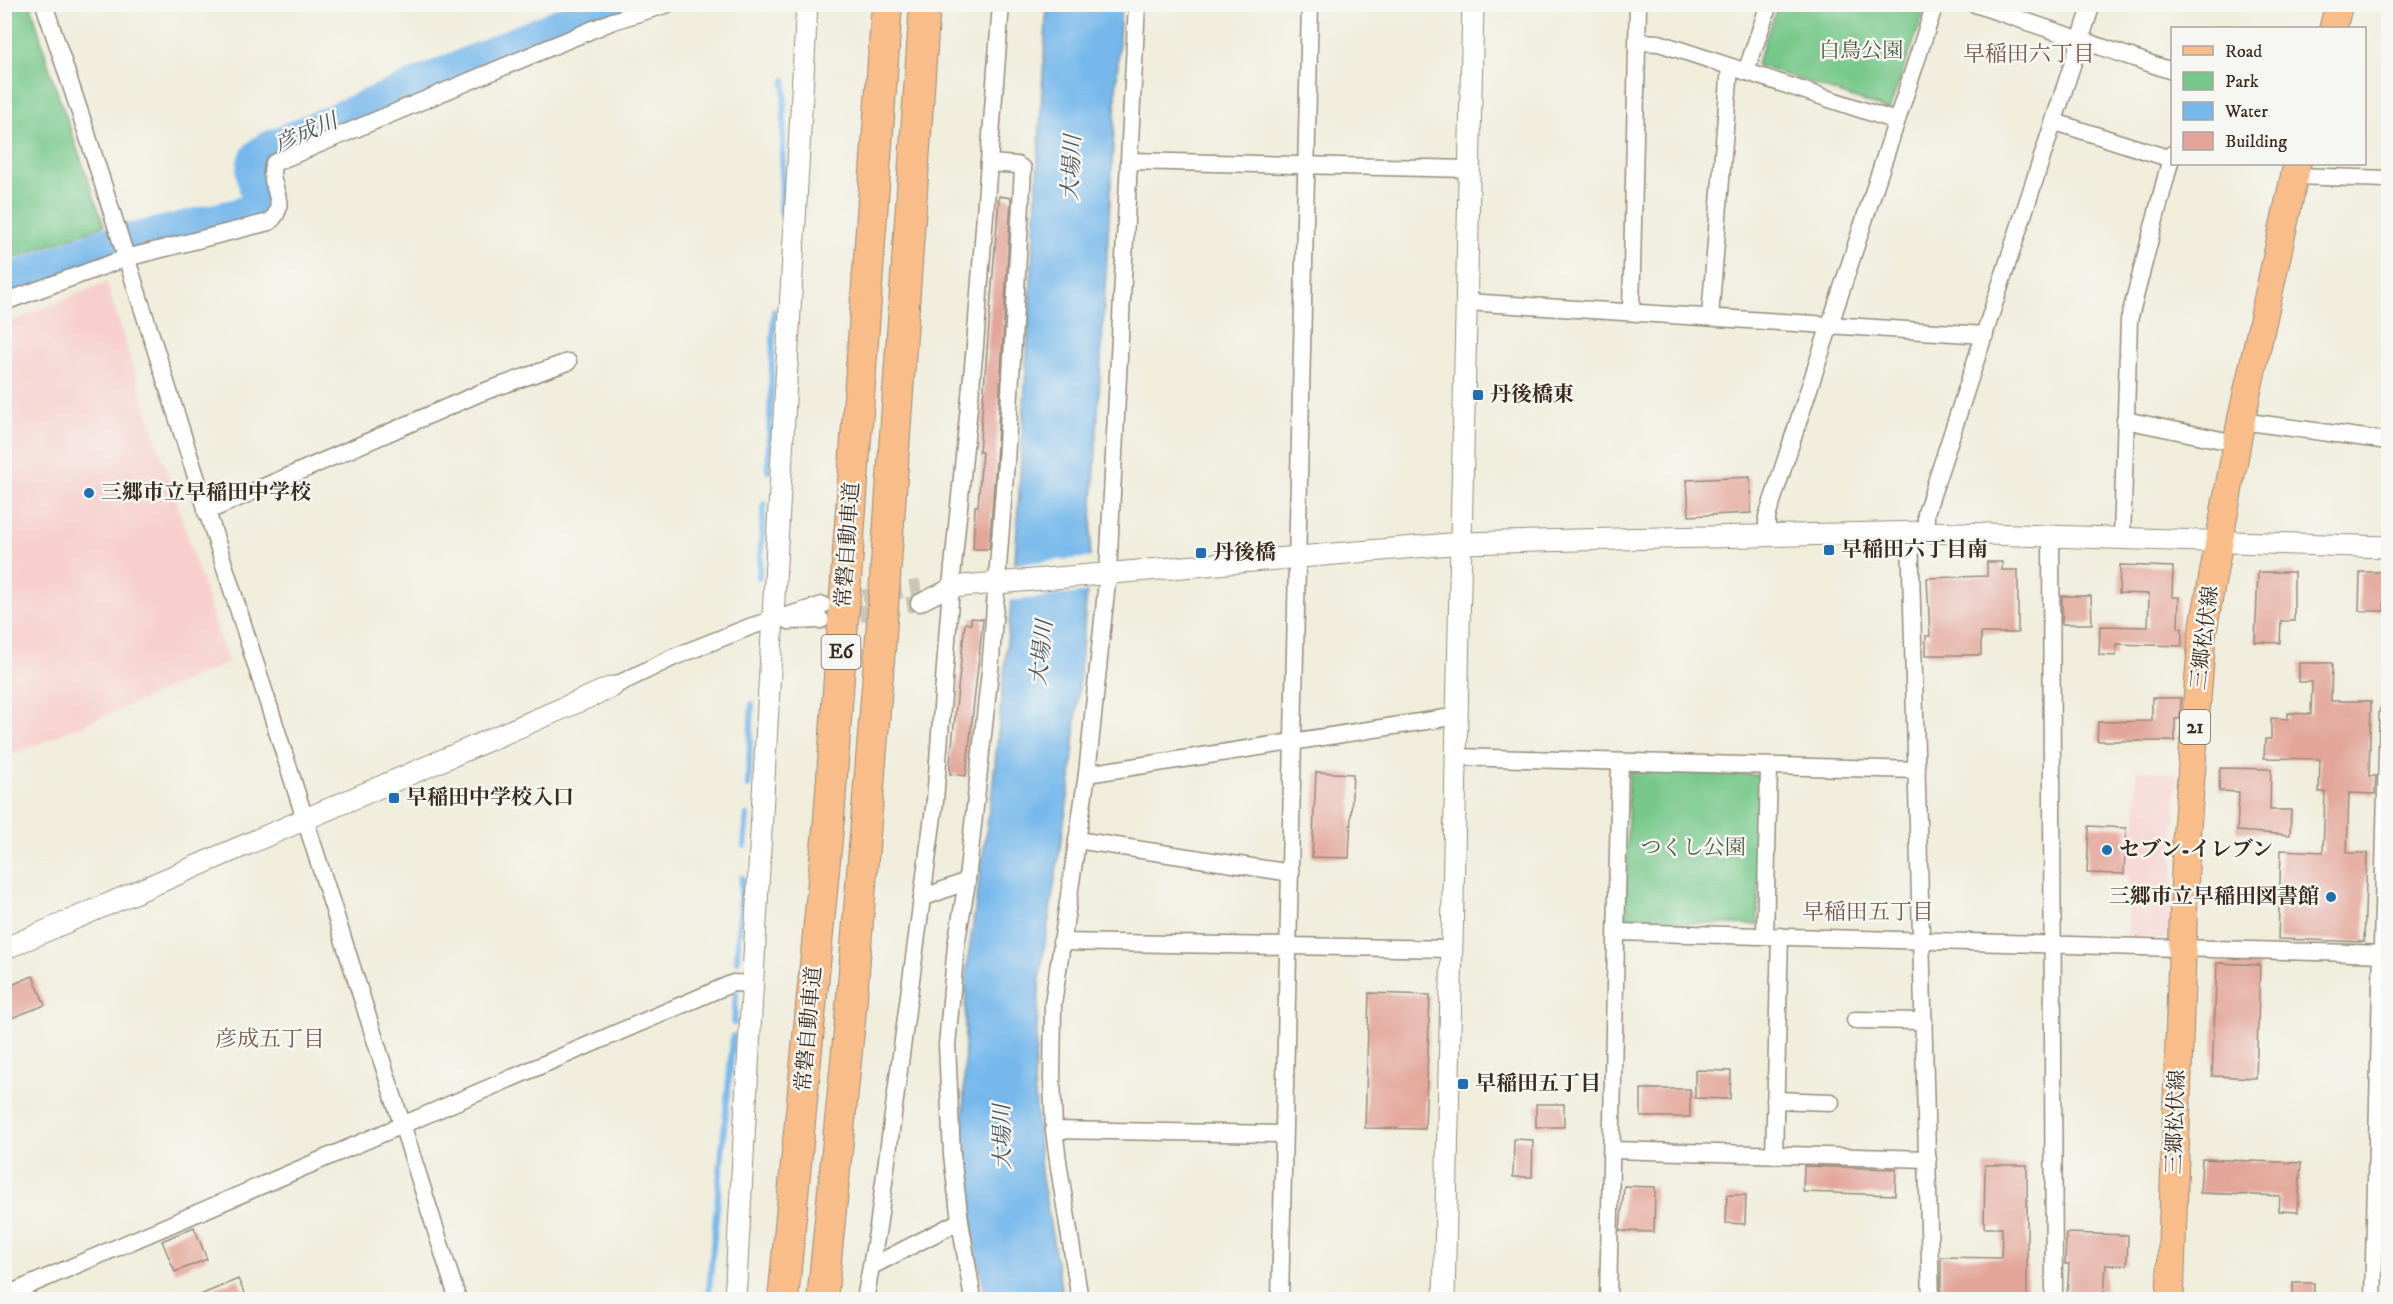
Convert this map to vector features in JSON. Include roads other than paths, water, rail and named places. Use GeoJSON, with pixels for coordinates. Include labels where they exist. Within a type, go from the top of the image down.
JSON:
{"type":"FeatureCollection","features":[{"type":"Feature","properties":{"kind":"highway","name":"常磐自動車道"},"geometry":{"type":"LineString","coordinates":[[783,1299],[829,818],[887,4]]}},
{"type":"Feature","properties":{"kind":"highway","name":"常磐自動車道"},"geometry":{"type":"LineString","coordinates":[[822,1299],[851,1009],[881,636],[925,4]]}},
{"type":"Feature","properties":{"kind":"main road"},"geometry":{"type":"LineString","coordinates":[[2333,27],[2339,4]]}},
{"type":"Feature","properties":{"kind":"main road","name":"三郷松伏線"},"geometry":{"type":"LineString","coordinates":[[2170,1299],[2187,820],[2202,636],[2239,432],[2296,170]]}},
{"type":"Feature","properties":{"kind":"street"},"geometry":{"type":"LineString","coordinates":[[44,4],[458,1299]]}},
{"type":"Feature","properties":{"kind":"street"},"geometry":{"type":"LineString","coordinates":[[4,302],[122,246],[269,222],[276,217],[279,209],[272,174],[274,163],[613,21],[668,4]]}},
{"type":"Feature","properties":{"kind":"street"},"geometry":{"type":"LineString","coordinates":[[735,1299],[807,4]]}},
{"type":"Feature","properties":{"kind":"street"},"geometry":{"type":"LineString","coordinates":[[865,1299],[872,1266],[935,801],[951,587],[975,346],[1001,4]]}},
{"type":"Feature","properties":{"kind":"street"},"geometry":{"type":"LineString","coordinates":[[1080,1299],[1054,1130],[1053,1004],[1087,774],[1103,573],[1137,4]]}},
{"type":"Feature","properties":{"kind":"street"},"geometry":{"type":"LineString","coordinates":[[1280,1299],[1310,4]]}},
{"type":"Feature","properties":{"kind":"street"},"geometry":{"type":"LineString","coordinates":[[1444,1299],[1473,4]]}},
{"type":"Feature","properties":{"kind":"street"},"geometry":{"type":"LineString","coordinates":[[1631,312],[1638,4]]}},
{"type":"Feature","properties":{"kind":"street"},"geometry":{"type":"LineString","coordinates":[[1746,72],[1769,4]]}},
{"type":"Feature","properties":{"kind":"street"},"geometry":{"type":"LineString","coordinates":[[1767,536],[1767,517],[1935,4]]}},
{"type":"Feature","properties":{"kind":"street"},"geometry":{"type":"LineString","coordinates":[[1975,4],[2171,71]]}},
{"type":"Feature","properties":{"kind":"street"},"geometry":{"type":"LineString","coordinates":[[1931,1299],[1917,770],[1918,532],[1985,335],[2092,4]]}},
{"type":"Feature","properties":{"kind":"street"},"geometry":{"type":"LineString","coordinates":[[1638,42],[1659,43],[1896,121]]}},
{"type":"Feature","properties":{"kind":"street"},"geometry":{"type":"LineString","coordinates":[[1710,317],[1730,66]]}},
{"type":"Feature","properties":{"kind":"street"},"geometry":{"type":"LineString","coordinates":[[2055,122],[2171,156]]}},
{"type":"Feature","properties":{"kind":"street"},"geometry":{"type":"LineString","coordinates":[[1129,160],[1470,169]]}},
{"type":"Feature","properties":{"kind":"street"},"geometry":{"type":"LineString","coordinates":[[2122,538],[2129,320],[2171,160]]}},
{"type":"Feature","properties":{"kind":"street"},"geometry":{"type":"LineString","coordinates":[[973,1299],[952,1155],[947,1044],[956,945],[967,881],[1001,582],[1023,169],[1017,165],[989,163]]}},
{"type":"Feature","properties":{"kind":"street"},"geometry":{"type":"LineString","coordinates":[[2296,170],[2388,179]]}},
{"type":"Feature","properties":{"kind":"street"},"geometry":{"type":"LineString","coordinates":[[1467,302],[1985,335]]}},
{"type":"Feature","properties":{"kind":"street"},"geometry":{"type":"LineString","coordinates":[[206,512],[480,393],[568,362]]}},
{"type":"Feature","properties":{"kind":"street"},"geometry":{"type":"LineString","coordinates":[[2125,420],[2239,432],[2388,441]]}},
{"type":"Feature","properties":{"kind":"street"},"geometry":{"type":"LineString","coordinates":[[920,595],[951,587],[1001,582],[1462,543],[1918,532],[2388,547]]}},
{"type":"Feature","properties":{"kind":"street"},"geometry":{"type":"LineString","coordinates":[[2052,536],[2054,1299]]}},
{"type":"Feature","properties":{"kind":"street"},"geometry":{"type":"LineString","coordinates":[[4,949],[612,687],[674,657],[752,626],[822,612]]}},
{"type":"Feature","properties":{"kind":"street"},"geometry":{"type":"LineString","coordinates":[[2373,1299],[2386,954],[2388,712]]}},
{"type":"Feature","properties":{"kind":"street"},"geometry":{"type":"LineString","coordinates":[[1087,774],[1458,716]]}},
{"type":"Feature","properties":{"kind":"street"},"geometry":{"type":"LineString","coordinates":[[1457,757],[1917,770]]}},
{"type":"Feature","properties":{"kind":"street"},"geometry":{"type":"LineString","coordinates":[[1608,1299],[1620,762]]}},
{"type":"Feature","properties":{"kind":"street"},"geometry":{"type":"LineString","coordinates":[[1768,767],[1776,1100],[1774,1155]]}},
{"type":"Feature","properties":{"kind":"street"},"geometry":{"type":"LineString","coordinates":[[1077,840],[1290,873]]}},
{"type":"Feature","properties":{"kind":"street"},"geometry":{"type":"LineString","coordinates":[[922,897],[967,881]]}},
{"type":"Feature","properties":{"kind":"street"},"geometry":{"type":"LineString","coordinates":[[1617,932],[2386,954]]}},
{"type":"Feature","properties":{"kind":"street"},"geometry":{"type":"LineString","coordinates":[[1061,942],[1452,949]]}},
{"type":"Feature","properties":{"kind":"street"},"geometry":{"type":"LineString","coordinates":[[4,1296],[733,983],[753,984]]}},
{"type":"Feature","properties":{"kind":"street"},"geometry":{"type":"LineString","coordinates":[[1855,1020],[1924,1020]]}},
{"type":"Feature","properties":{"kind":"street"},"geometry":{"type":"LineString","coordinates":[[1776,1100],[1831,1102]]}},
{"type":"Feature","properties":{"kind":"street"},"geometry":{"type":"LineString","coordinates":[[1054,1130],[1283,1134]]}},
{"type":"Feature","properties":{"kind":"street"},"geometry":{"type":"LineString","coordinates":[[1612,1150],[1928,1159]]}},
{"type":"Feature","properties":{"kind":"street"},"geometry":{"type":"LineString","coordinates":[[872,1266],[960,1221]]}},
{"type":"Feature","properties":{"kind":"water","name":"大場川"},"geometry":{"type":"Polygon","coordinates":[[[1047,5],[1121,5],[1090,554],[1071,778],[1040,975],[1034,1081],[1041,1172],[1063,1299],[987,1300],[976,1252],[963,1142],[966,973],[993,784],[1015,563],[1047,5]]]}},
{"type":"Feature","properties":{"kind":"waterway","name":"彦成川"},"geometry":{"type":"LineString","coordinates":[[4,283],[106,244],[147,237],[250,212],[257,207],[253,169],[259,156],[267,149],[614,4]]}},
{"type":"Feature","properties":{"kind":"waterway"},"geometry":{"type":"LineString","coordinates":[[781,212],[785,80]]}},
{"type":"Feature","properties":{"kind":"waterway"},"geometry":{"type":"LineString","coordinates":[[768,471],[774,311]]}},
{"type":"Feature","properties":{"kind":"waterway"},"geometry":{"type":"LineString","coordinates":[[759,578],[764,504]]}},
{"type":"Feature","properties":{"kind":"waterway"},"geometry":{"type":"LineString","coordinates":[[748,786],[752,704]]}},
{"type":"Feature","properties":{"kind":"waterway"},"geometry":{"type":"LineString","coordinates":[[744,846],[747,815]]}},
{"type":"Feature","properties":{"kind":"waterway"},"geometry":{"type":"LineString","coordinates":[[737,961],[742,878]]}},
{"type":"Feature","properties":{"kind":"waterway"},"geometry":{"type":"LineString","coordinates":[[734,1023],[736,993]]}},
{"type":"Feature","properties":{"kind":"waterway"},"geometry":{"type":"LineString","coordinates":[[708,1300],[733,1036]]}},
{"type":"Feature","properties":{"kind":"tunnel"},"geometry":{"type":"LineString","coordinates":[[839,602],[921,587]]}},
{"type":"Feature","properties":{"kind":"tunnel"},"geometry":{"type":"LineString","coordinates":[[836,618],[919,603]]}},
{"type":"Feature","properties":{"kind":"place","name":"丹後橋東"},"geometry":{"type":"Point","coordinates":[1478,395]}},
{"type":"Feature","properties":{"kind":"place","name":"三郷市立早稲田中学校"},"geometry":{"type":"Point","coordinates":[89,493]}},
{"type":"Feature","properties":{"kind":"place","name":"早稲田六丁目南"},"geometry":{"type":"Point","coordinates":[1829,550]}},
{"type":"Feature","properties":{"kind":"place","name":"丹後橋"},"geometry":{"type":"Point","coordinates":[1201,553]}},
{"type":"Feature","properties":{"kind":"place","name":"早稲田中学校入口"},"geometry":{"type":"Point","coordinates":[394,798]}},
{"type":"Feature","properties":{"kind":"place","name":"セブン-イレブン"},"geometry":{"type":"Point","coordinates":[2107,850]}},
{"type":"Feature","properties":{"kind":"place","name":"三郷市立早稲田図書館"},"geometry":{"type":"Point","coordinates":[2331,897]}},
{"type":"Feature","properties":{"kind":"place","name":"早稲田五丁目"},"geometry":{"type":"Point","coordinates":[1463,1084]}},
{"type":"Feature","properties":{"kind":"district","name":"早稲田六丁目"},"geometry":{"type":"Point","coordinates":[2029,54]}},
{"type":"Feature","properties":{"kind":"district","name":"早稲田五丁目"},"geometry":{"type":"Point","coordinates":[1868,912]}},
{"type":"Feature","properties":{"kind":"district","name":"彦成五丁目"},"geometry":{"type":"Point","coordinates":[270,1039]}},
{"type":"Feature","properties":{"kind":"park label","name":"白鳥公園"},"geometry":{"type":"Point","coordinates":[1861,51]}},
{"type":"Feature","properties":{"kind":"park label","name":"つくし公園"},"geometry":{"type":"Point","coordinates":[1693,848]}}]}
